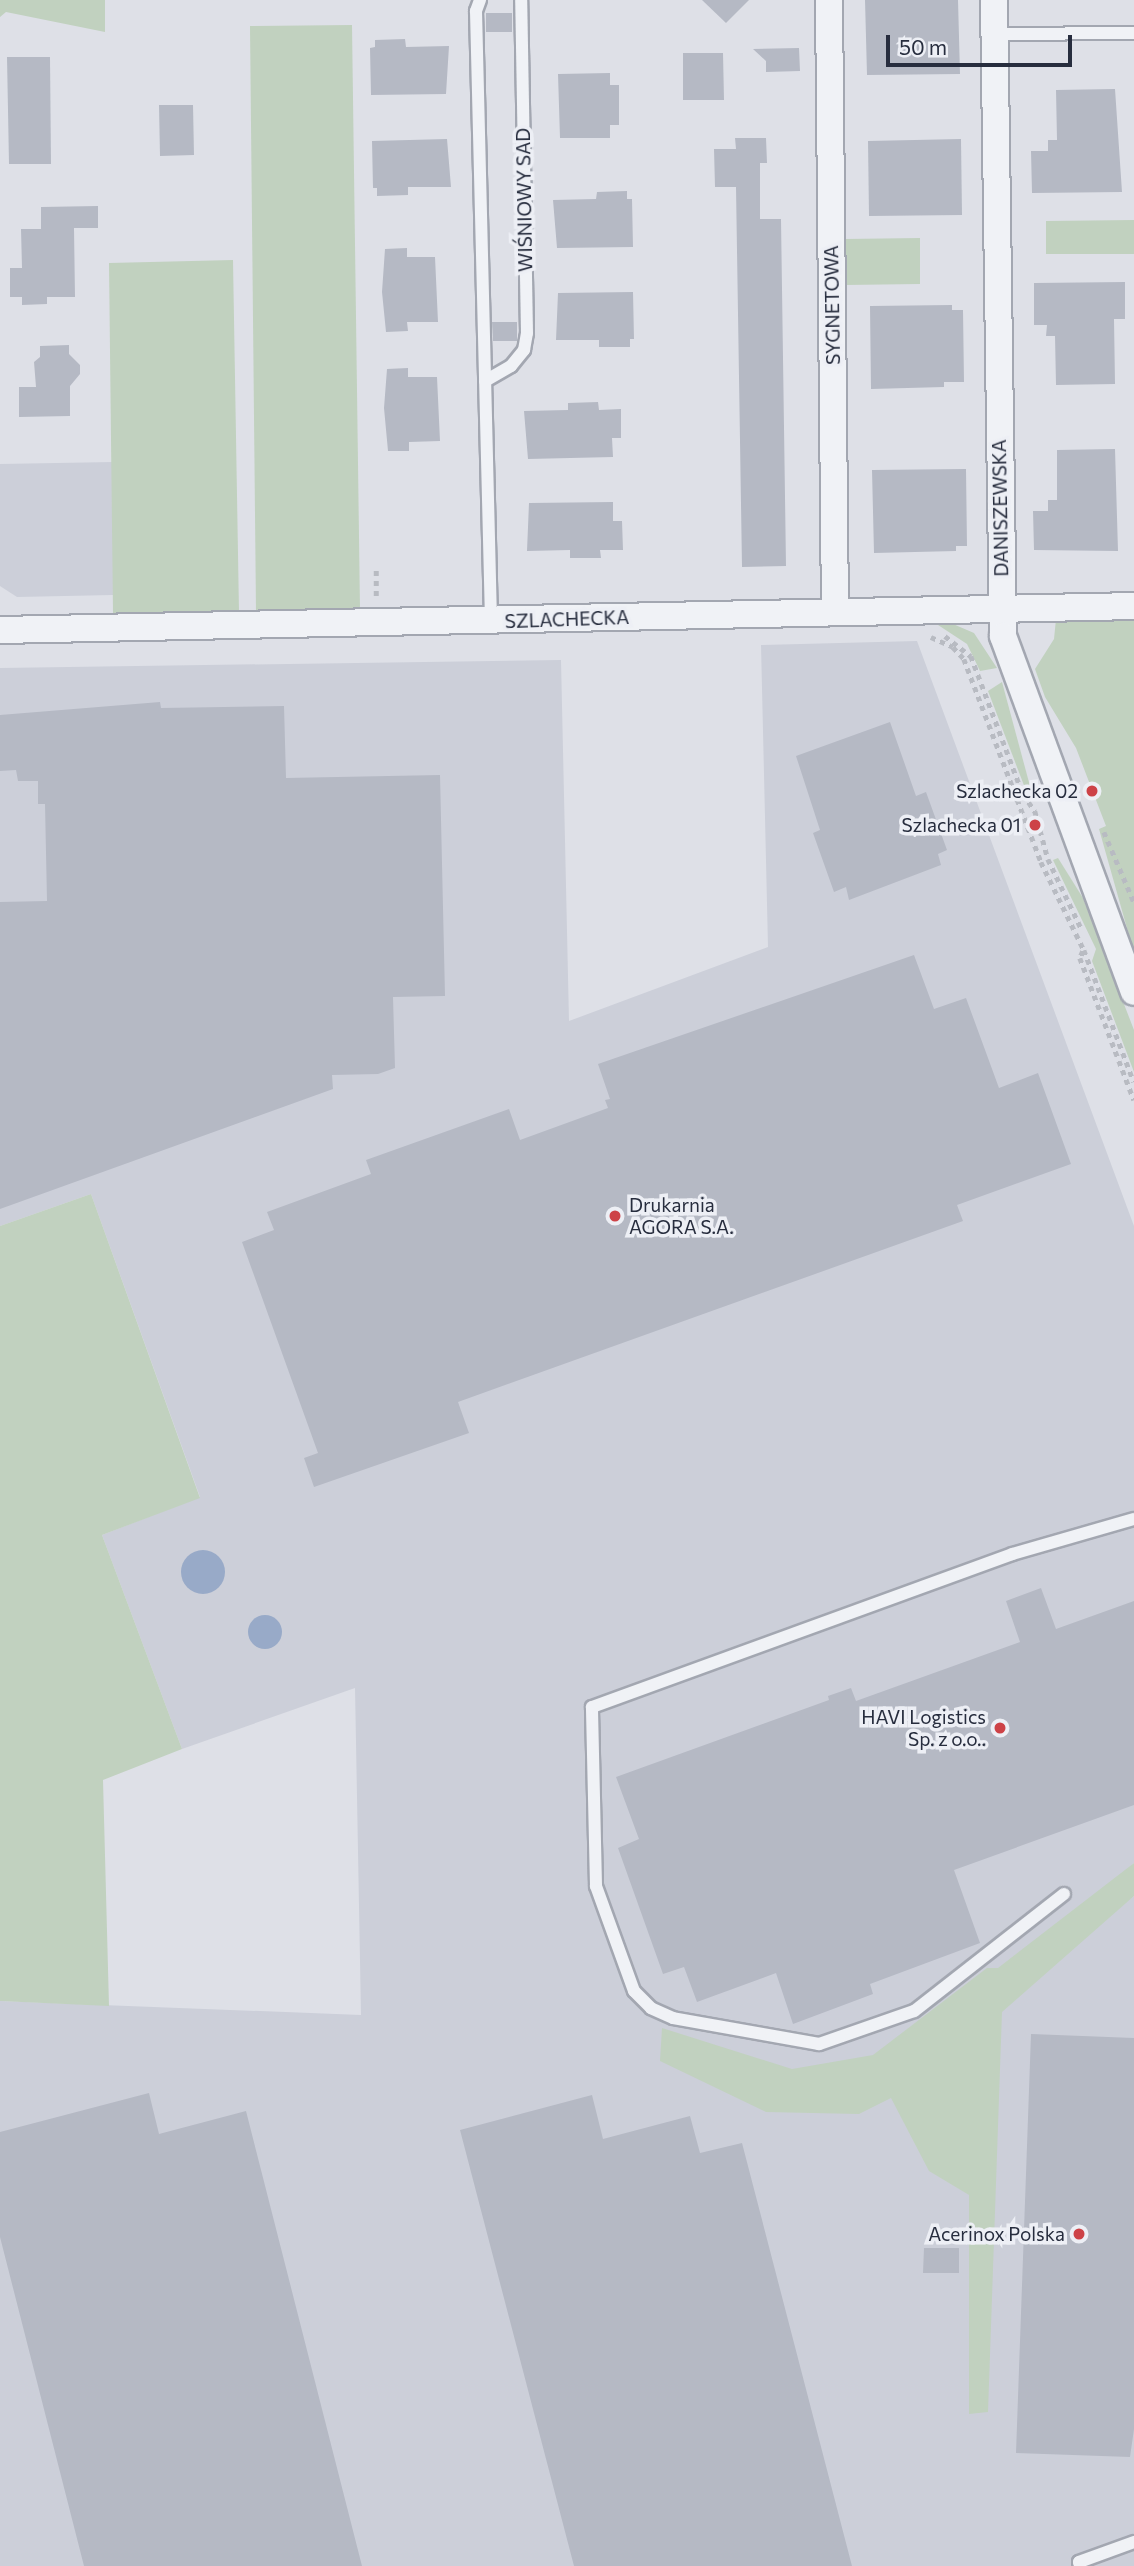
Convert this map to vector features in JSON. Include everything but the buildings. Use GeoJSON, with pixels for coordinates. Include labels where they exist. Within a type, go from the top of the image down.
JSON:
{"type":"FeatureCollection","features":[{"type":"Feature","properties":{"kind":"street","name":"SYGNETOWA"},"geometry":{"type":"LineString","coordinates":[[829,0],[835,611]]}},
{"type":"Feature","properties":{"kind":"street","name":"DANISZEWSKA"},"geometry":{"type":"LineString","coordinates":[[994,0],[1001,607],[1010,663],[1134,992]]}},
{"type":"Feature","properties":{"kind":"street","name":"SZLACHECKA"},"geometry":{"type":"LineString","coordinates":[[0,629],[491,622],[835,611],[1134,606]]}},
{"type":"Feature","properties":{"kind":"lane"},"geometry":{"type":"LineString","coordinates":[[480,0],[475,11],[491,622]]}},
{"type":"Feature","properties":{"kind":"lane","name":"WIŚNIOWY SAD"},"geometry":{"type":"LineString","coordinates":[[485,381],[511,366],[524,350],[527,333],[521,0]]}},
{"type":"Feature","properties":{"kind":"lane"},"geometry":{"type":"LineString","coordinates":[[995,34],[1134,33]]}},
{"type":"Feature","properties":{"kind":"lane"},"geometry":{"type":"LineString","coordinates":[[1064,1894],[914,2011],[819,2044],[673,2018],[651,2008],[634,1991],[596,1886],[592,1707],[1012,1554],[1134,1519]]}},
{"type":"Feature","properties":{"kind":"lane"},"geometry":{"type":"LineString","coordinates":[[1080,2566],[1079,2562],[1134,2542]]}},
{"type":"Feature","properties":{"kind":"path"},"geometry":{"type":"LineString","coordinates":[[376,566],[376,596]]}},
{"type":"Feature","properties":{"kind":"path"},"geometry":{"type":"LineString","coordinates":[[934,630],[971,656],[1023,794],[1035,811],[1048,859],[1087,942],[1080,958],[1134,1100]]}},
{"type":"Feature","properties":{"kind":"path"},"geometry":{"type":"LineString","coordinates":[[924,635],[953,647],[964,659],[1041,862],[1084,950],[1134,1082]]}},
{"type":"Feature","properties":{"kind":"path"},"geometry":{"type":"LineString","coordinates":[[1101,825],[1134,902]]}},
{"type":"Feature","properties":{"kind":"shaded area"},"geometry":{"type":"Polygon","coordinates":[[[113,462],[113,595],[17,597],[0,586],[0,464],[113,462]]]}},
{"type":"Feature","properties":{"kind":"shaded area"},"geometry":{"type":"Polygon","coordinates":[[[917,641],[1134,1226],[1134,1863],[1115,1880],[1099,1923],[1134,1896],[1134,2566],[0,2566],[0,2001],[361,2015],[355,1688],[182,1749],[102,1535],[200,1497],[91,1194],[0,1226],[0,668],[561,660],[569,1021],[768,947],[761,645],[917,641]]]}},
{"type":"Feature","properties":{"kind":"green space"},"geometry":{"type":"Polygon","coordinates":[[[0,0],[105,0],[105,32],[6,12],[0,17],[0,0]]]}},
{"type":"Feature","properties":{"kind":"green space"},"geometry":{"type":"Polygon","coordinates":[[[352,25],[360,609],[256,612],[250,26],[352,25]]]}},
{"type":"Feature","properties":{"kind":"green space"},"geometry":{"type":"Polygon","coordinates":[[[1134,220],[1134,254],[1046,254],[1046,221],[1134,220]]]}},
{"type":"Feature","properties":{"kind":"green space"},"geometry":{"type":"Polygon","coordinates":[[[920,238],[920,284],[845,285],[845,239],[920,238]]]}},
{"type":"Feature","properties":{"kind":"green space"},"geometry":{"type":"Polygon","coordinates":[[[233,260],[239,612],[113,613],[109,263],[233,260]]]}},
{"type":"Feature","properties":{"kind":"green space"},"geometry":{"type":"Polygon","coordinates":[[[1056,619],[1134,620],[1134,953],[1099,829],[1106,826],[1076,748],[1045,697],[1035,669],[1054,639],[1056,619]]]}},
{"type":"Feature","properties":{"kind":"green space"},"geometry":{"type":"Polygon","coordinates":[[[946,621],[974,633],[997,668],[980,671],[967,644],[935,623],[946,621]]]}},
{"type":"Feature","properties":{"kind":"green space"},"geometry":{"type":"Polygon","coordinates":[[[1002,682],[1030,786],[1025,788],[988,691],[1002,682]]]}},
{"type":"Feature","properties":{"kind":"green space"},"geometry":{"type":"Polygon","coordinates":[[[1058,858],[1083,898],[1134,1030],[1134,1072],[1092,961],[1096,949],[1053,860],[1058,858]]]}},
{"type":"Feature","properties":{"kind":"green space"},"geometry":{"type":"Polygon","coordinates":[[[91,1194],[200,1498],[102,1535],[182,1749],[103,1780],[109,2006],[0,2001],[0,1226],[91,1194]]]}},
{"type":"Feature","properties":{"kind":"green space"},"geometry":{"type":"Polygon","coordinates":[[[1134,1863],[1134,1896],[1002,2012],[988,2412],[969,2414],[969,2195],[929,2171],[891,2098],[859,2114],[766,2112],[660,2061],[662,2028],[792,2069],[873,2055],[987,1968],[998,1968],[1134,1863]]]}},
{"type":"Feature","properties":{"kind":"water"},"geometry":{"type":"Polygon","coordinates":[[[203,1550],[218,1557],[225,1572],[218,1587],[203,1594],[188,1587],[181,1572],[188,1557],[203,1550]]]}},
{"type":"Feature","properties":{"kind":"water"},"geometry":{"type":"Polygon","coordinates":[[[265,1615],[277,1620],[282,1632],[277,1644],[265,1649],[253,1644],[248,1632],[253,1620],[265,1615]]]}},
{"type":"Feature","properties":{"kind":"place","name":"Szlachecka 02"},"geometry":{"type":"Point","coordinates":[1092,791]}},
{"type":"Feature","properties":{"kind":"place","name":"Szlachecka 01"},"geometry":{"type":"Point","coordinates":[1035,825]}},
{"type":"Feature","properties":{"kind":"place","name":"Drukarnia AGORA S.A."},"geometry":{"type":"Point","coordinates":[615,1216]}},
{"type":"Feature","properties":{"kind":"place","name":"HAVI Logistics Sp. z o.o.."},"geometry":{"type":"Point","coordinates":[1000,1728]}},
{"type":"Feature","properties":{"kind":"place","name":"Acerinox Polska"},"geometry":{"type":"Point","coordinates":[1079,2234]}}]}
